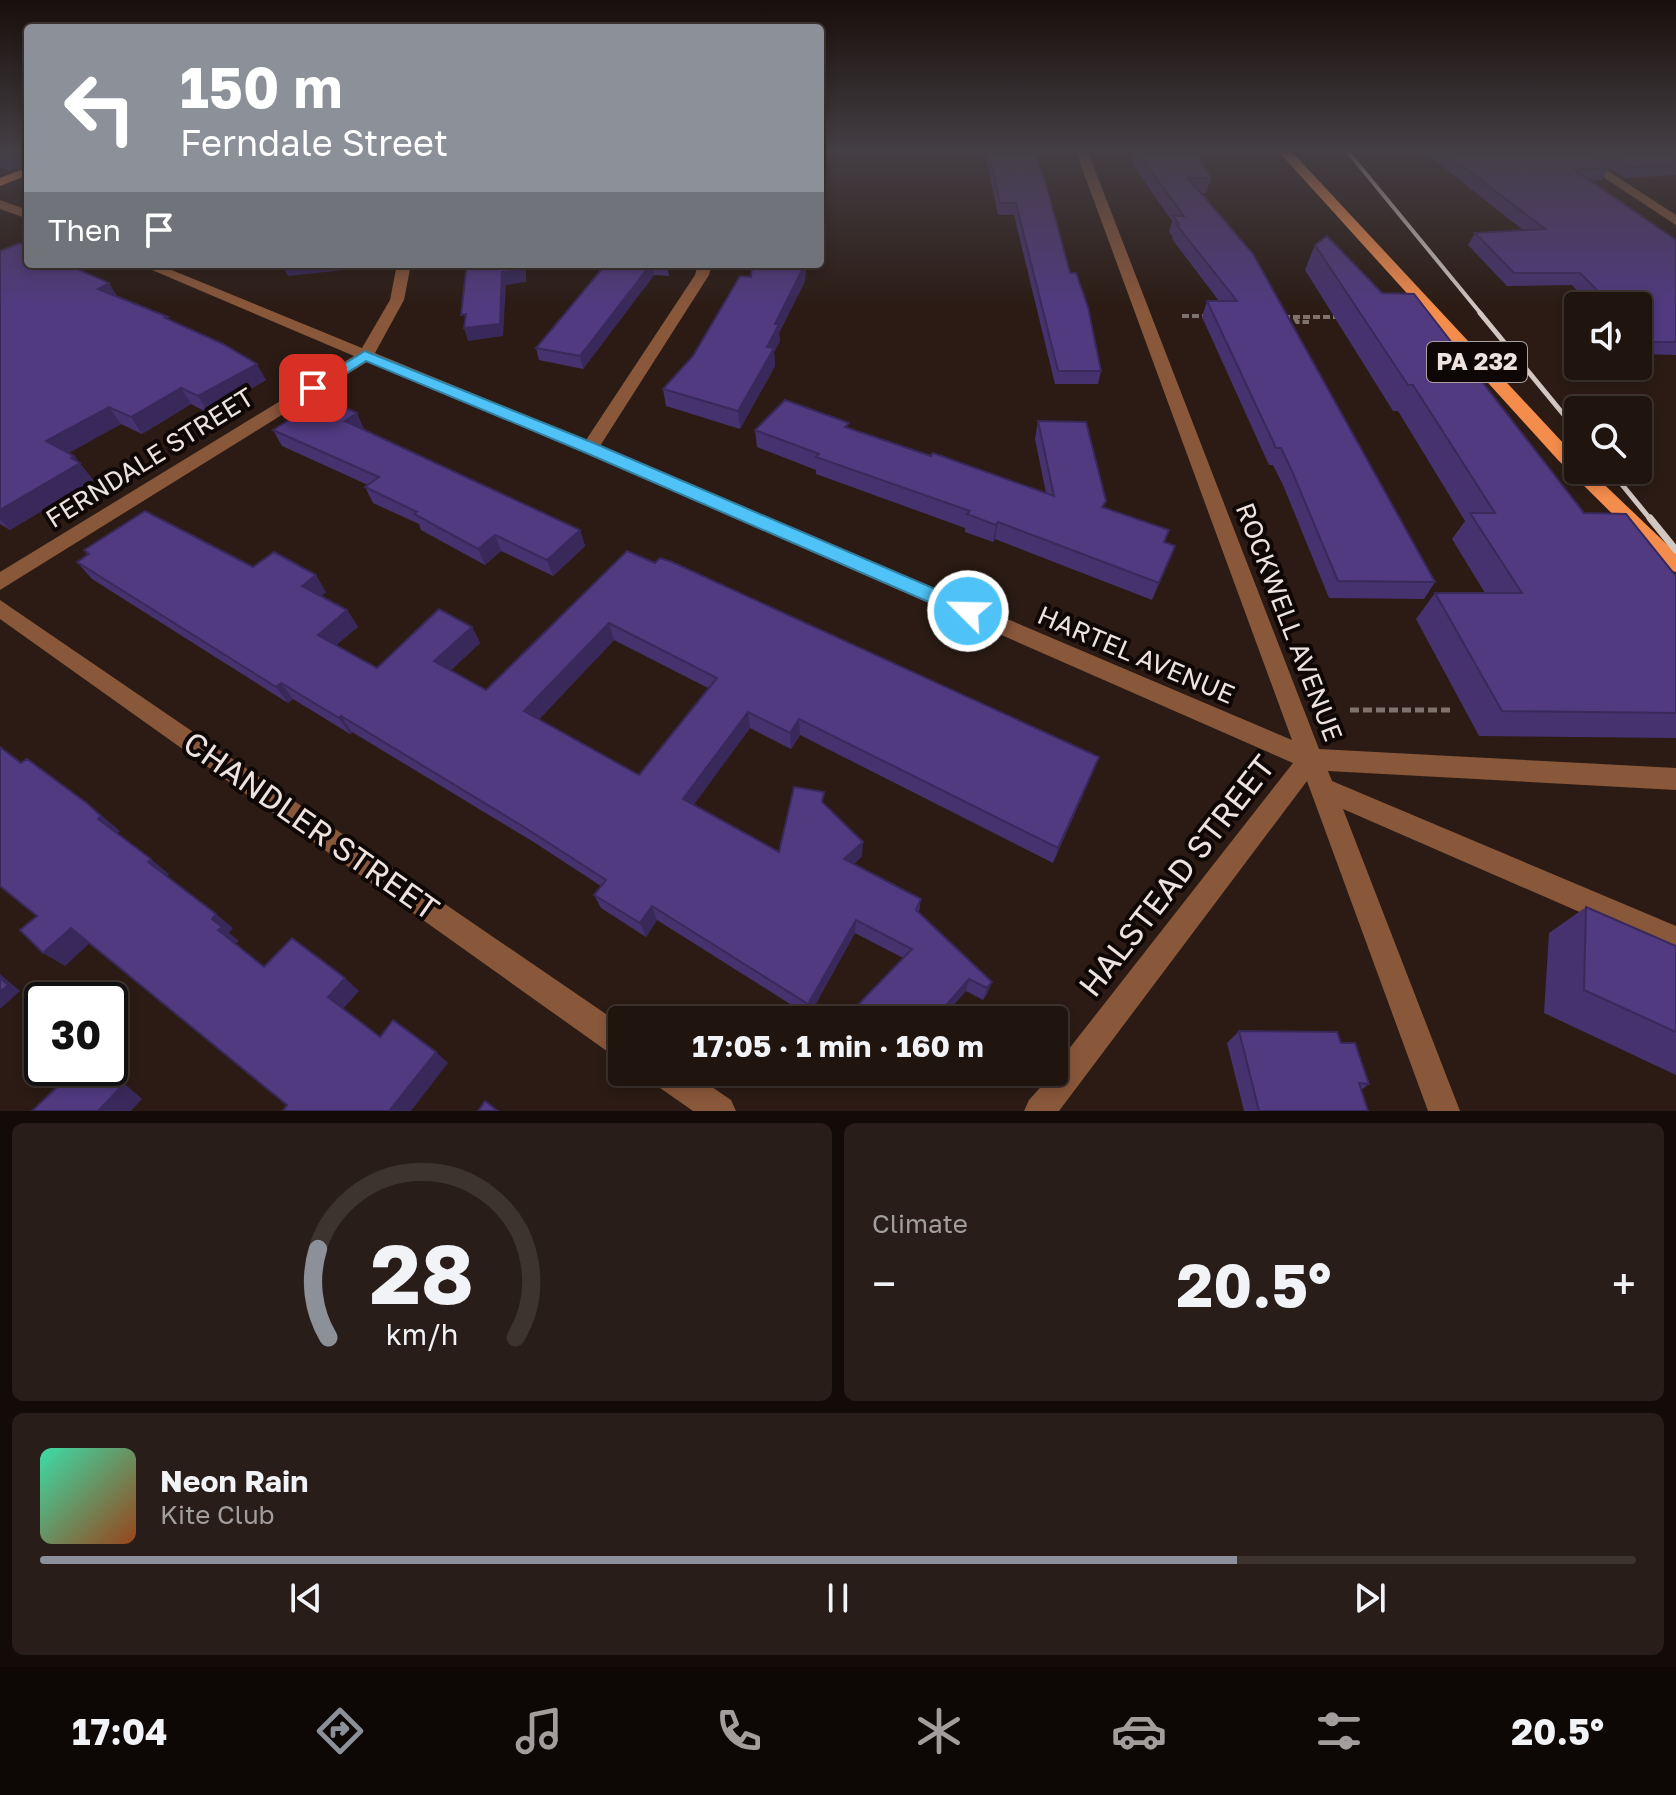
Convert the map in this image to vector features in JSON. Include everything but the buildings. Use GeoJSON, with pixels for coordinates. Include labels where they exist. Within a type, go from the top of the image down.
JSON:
{"type":"FeatureCollection","features":[{"type":"Feature","properties":{"kind":"main road","name":"PA 232"},"geometry":{"type":"LineString","coordinates":[[1333,204],[1564,456],[1676,565]]}},
{"type":"Feature","properties":{"kind":"street"},"geometry":{"type":"LineString","coordinates":[[0,204],[24,213]]}},
{"type":"Feature","properties":{"kind":"street","name":"ROCKWELL AVENUE"},"geometry":{"type":"LineString","coordinates":[[1101,204],[1444,1111]]}},
{"type":"Feature","properties":{"kind":"street"},"geometry":{"type":"LineString","coordinates":[[1650,204],[1676,221]]}},
{"type":"Feature","properties":{"kind":"street","name":"HARTEL AVENUE"},"geometry":{"type":"LineString","coordinates":[[155,268],[590,448],[1310,759]]}},
{"type":"Feature","properties":{"kind":"street","name":"FERNDALE STREET"},"geometry":{"type":"LineString","coordinates":[[0,582],[365,356],[397,300],[403,268]]}},
{"type":"Feature","properties":{"kind":"street"},"geometry":{"type":"LineString","coordinates":[[590,448],[704,268]]}},
{"type":"Feature","properties":{"kind":"street","name":"CHANDLER STREET"},"geometry":{"type":"LineString","coordinates":[[0,608],[608,1033]]}},
{"type":"Feature","properties":{"kind":"street"},"geometry":{"type":"LineString","coordinates":[[1310,759],[1676,779]]}},
{"type":"Feature","properties":{"kind":"street","name":"HALSTEAD STREET"},"geometry":{"type":"LineString","coordinates":[[1040,1111],[1310,759]]}},
{"type":"Feature","properties":{"kind":"street"},"geometry":{"type":"LineString","coordinates":[[1325,790],[1676,940]]}},
{"type":"Feature","properties":{"kind":"street"},"geometry":{"type":"LineString","coordinates":[[684,1086],[720,1111]]}},
{"type":"Feature","properties":{"kind":"path"},"geometry":{"type":"LineString","coordinates":[[1182,316],[1214,316]]}},
{"type":"Feature","properties":{"kind":"path"},"geometry":{"type":"LineString","coordinates":[[1278,317],[1339,317]]}},
{"type":"Feature","properties":{"kind":"path"},"geometry":{"type":"LineString","coordinates":[[1294,317],[1297,322],[1309,322]]}},
{"type":"Feature","properties":{"kind":"path"},"geometry":{"type":"LineString","coordinates":[[1350,710],[1451,710]]}},
{"type":"Feature","properties":{"kind":"railway"},"geometry":{"type":"LineString","coordinates":[[1391,204],[1482,315]]}},
{"type":"Feature","properties":{"kind":"railway"},"geometry":{"type":"LineString","coordinates":[[1480,313],[1564,415]]}},
{"type":"Feature","properties":{"kind":"railway"},"geometry":{"type":"LineString","coordinates":[[1621,484],[1651,520]]}},
{"type":"Feature","properties":{"kind":"railway"},"geometry":{"type":"LineString","coordinates":[[1650,518],[1676,550]]}},
{"type":"Feature","properties":{"kind":"route"},"geometry":{"type":"LineString","coordinates":[[313,388],[365,356],[590,448],[968,611]]}}]}
